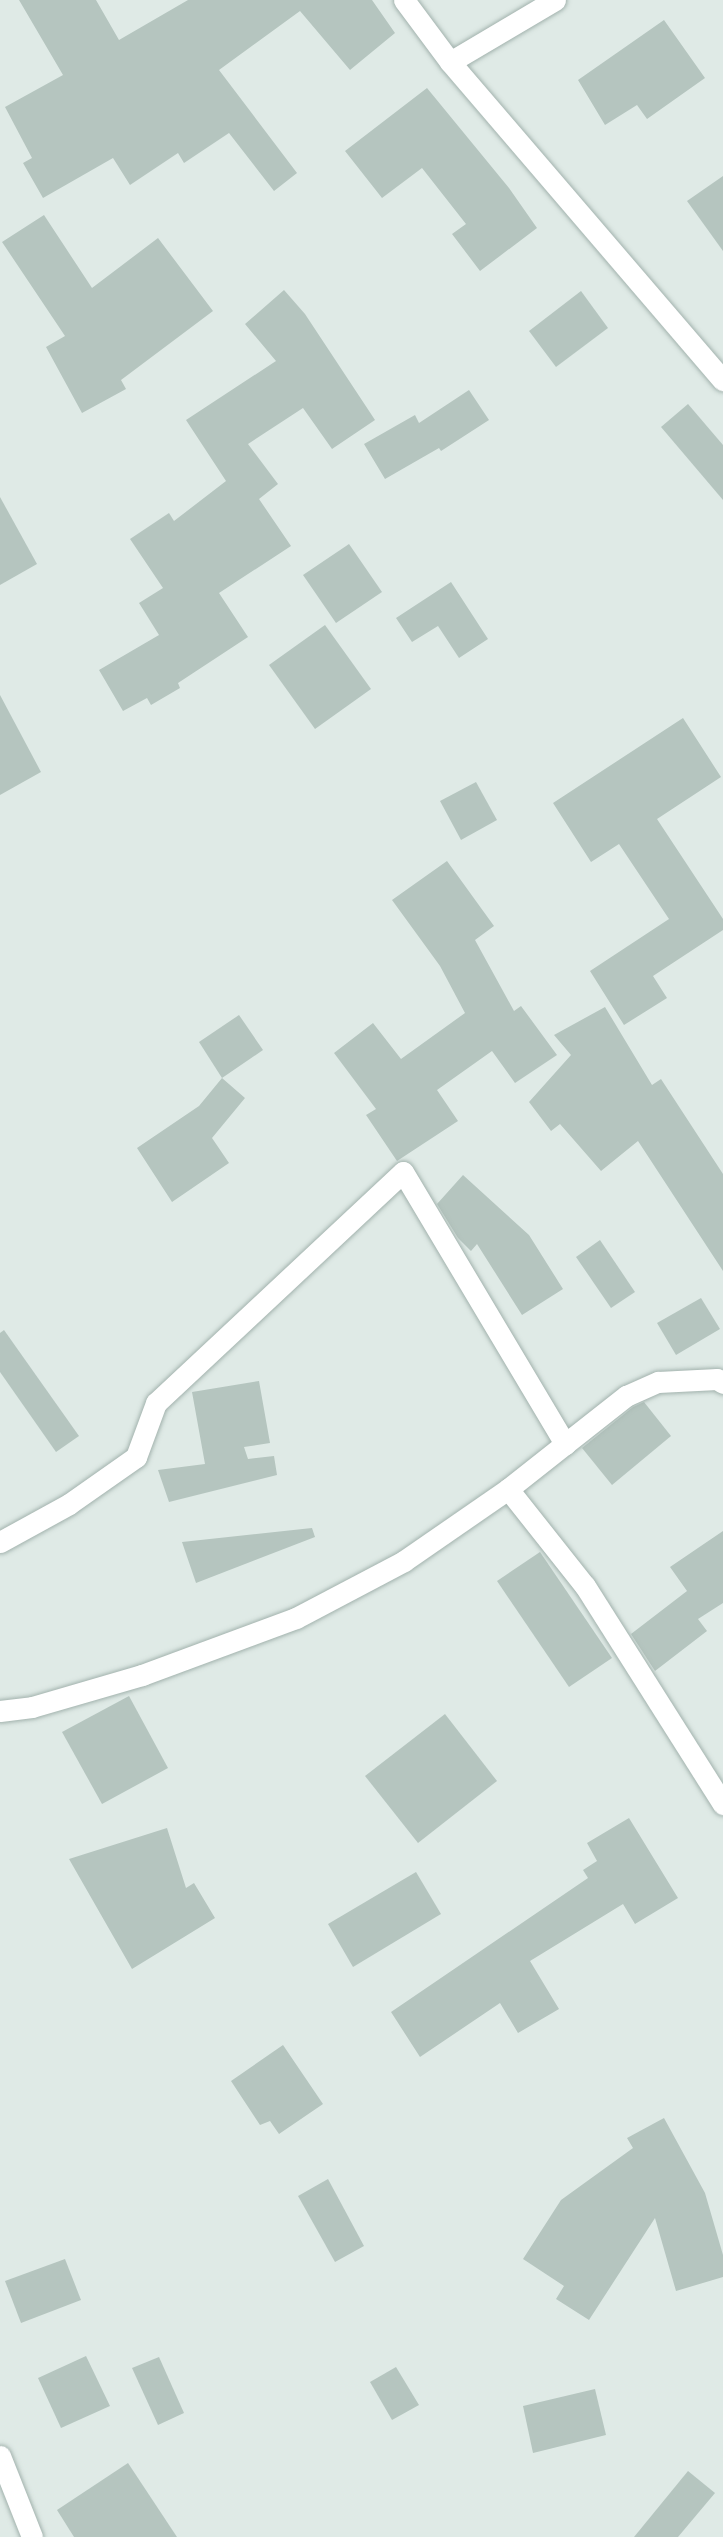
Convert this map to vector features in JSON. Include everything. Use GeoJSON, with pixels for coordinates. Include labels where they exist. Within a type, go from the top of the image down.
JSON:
{"type":"FeatureCollection","features":[{"type":"Feature","properties":{"kind":"street"},"geometry":{"type":"LineString","coordinates":[[404,0],[450,62],[723,380]]}},
{"type":"Feature","properties":{"kind":"street"},"geometry":{"type":"LineString","coordinates":[[450,62],[555,0]]}},
{"type":"Feature","properties":{"kind":"street"},"geometry":{"type":"LineString","coordinates":[[0,1542],[69,1504],[136,1457],[156,1403],[403,1172],[565,1444]]}},
{"type":"Feature","properties":{"kind":"street"},"geometry":{"type":"LineString","coordinates":[[0,1711],[32,1707],[142,1675],[296,1618],[404,1562],[508,1489],[626,1396],[658,1382],[717,1379],[723,1383]]}},
{"type":"Feature","properties":{"kind":"street"},"geometry":{"type":"LineString","coordinates":[[508,1489],[585,1586],[723,1804]]}},
{"type":"Feature","properties":{"kind":"street"},"geometry":{"type":"LineString","coordinates":[[0,2456],[32,2537]]}},
{"type":"Feature","properties":{"kind":"building"},"geometry":{"type":"Polygon","coordinates":[[[19,0],[96,0],[119,40],[188,0],[372,0],[395,33],[350,70],[300,11],[219,70],[297,173],[274,191],[229,133],[184,163],[178,153],[130,185],[113,158],[43,198],[23,163],[32,158],[5,107],[63,75],[19,0]]]}},
{"type":"Feature","properties":{"kind":"building"},"geometry":{"type":"Polygon","coordinates":[[[664,20],[705,78],[647,119],[637,105],[605,125],[578,80],[664,20]]]}},
{"type":"Feature","properties":{"kind":"building"},"geometry":{"type":"Polygon","coordinates":[[[427,88],[509,188],[537,228],[480,271],[452,234],[466,224],[422,168],[382,198],[345,151],[427,88]]]}},
{"type":"Feature","properties":{"kind":"building"},"geometry":{"type":"Polygon","coordinates":[[[723,176],[723,251],[687,201],[723,176]]]}},
{"type":"Feature","properties":{"kind":"building"},"geometry":{"type":"Polygon","coordinates":[[[44,215],[92,288],[158,238],[213,311],[121,380],[126,389],[82,413],[46,347],[65,336],[2,242],[44,215]]]}},
{"type":"Feature","properties":{"kind":"building"},"geometry":{"type":"Polygon","coordinates":[[[284,290],[305,314],[375,420],[332,449],[303,408],[248,444],[278,484],[259,499],[291,546],[219,593],[248,637],[178,683],[180,688],[151,705],[147,698],[123,711],[99,670],[159,635],[139,603],[163,588],[130,539],[169,513],[174,521],[226,481],[186,420],[276,361],[245,324],[284,290]]]}},
{"type":"Feature","properties":{"kind":"building"},"geometry":{"type":"Polygon","coordinates":[[[581,291],[608,328],[556,367],[529,331],[581,291]]]}},
{"type":"Feature","properties":{"kind":"building"},"geometry":{"type":"Polygon","coordinates":[[[469,390],[489,420],[441,451],[439,448],[385,479],[364,444],[415,415],[419,423],[469,390]]]}},
{"type":"Feature","properties":{"kind":"building"},"geometry":{"type":"Polygon","coordinates":[[[688,404],[723,445],[723,500],[661,427],[688,404]]]}},
{"type":"Feature","properties":{"kind":"building"},"geometry":{"type":"Polygon","coordinates":[[[0,497],[37,564],[0,585],[0,497]]]}},
{"type":"Feature","properties":{"kind":"building"},"geometry":{"type":"Polygon","coordinates":[[[349,544],[382,592],[336,623],[303,575],[349,544]]]}},
{"type":"Feature","properties":{"kind":"building"},"geometry":{"type":"Polygon","coordinates":[[[451,582],[488,639],[459,658],[438,626],[412,642],[396,618],[451,582]]]}},
{"type":"Feature","properties":{"kind":"building"},"geometry":{"type":"Polygon","coordinates":[[[325,625],[371,689],[315,729],[269,665],[325,625]]]}},
{"type":"Feature","properties":{"kind":"building"},"geometry":{"type":"Polygon","coordinates":[[[0,695],[41,772],[0,795],[0,695]]]}},
{"type":"Feature","properties":{"kind":"building"},"geometry":{"type":"Polygon","coordinates":[[[683,718],[721,777],[657,819],[723,919],[723,930],[653,976],[667,998],[624,1025],[590,971],[669,919],[619,844],[591,862],[553,803],[683,718]]]}},
{"type":"Feature","properties":{"kind":"building"},"geometry":{"type":"Polygon","coordinates":[[[476,782],[497,820],[461,840],[440,801],[476,782]]]}},
{"type":"Feature","properties":{"kind":"building"},"geometry":{"type":"Polygon","coordinates":[[[447,861],[494,926],[475,940],[514,1011],[521,1006],[557,1055],[515,1083],[492,1051],[437,1090],[458,1121],[397,1161],[366,1115],[376,1109],[334,1053],[373,1023],[401,1059],[465,1013],[440,966],[392,900],[447,861]]]}},
{"type":"Feature","properties":{"kind":"building"},"geometry":{"type":"Polygon","coordinates":[[[605,1007],[652,1085],[661,1079],[723,1174],[723,1271],[638,1141],[601,1171],[560,1124],[551,1131],[529,1102],[571,1055],[554,1035],[605,1007]]]}},
{"type":"Feature","properties":{"kind":"building"},"geometry":{"type":"Polygon","coordinates":[[[239,1015],[263,1050],[222,1078],[199,1042],[239,1015]]]}},
{"type":"Feature","properties":{"kind":"building"},"geometry":{"type":"Polygon","coordinates":[[[222,1078],[245,1098],[212,1138],[229,1163],[172,1202],[137,1148],[199,1106],[222,1078]]]}},
{"type":"Feature","properties":{"kind":"building"},"geometry":{"type":"Polygon","coordinates":[[[463,1175],[529,1235],[563,1289],[522,1315],[477,1244],[471,1251],[458,1238],[437,1204],[463,1175]]]}},
{"type":"Feature","properties":{"kind":"building"},"geometry":{"type":"Polygon","coordinates":[[[600,1240],[635,1292],[611,1308],[576,1257],[600,1240]]]}},
{"type":"Feature","properties":{"kind":"building"},"geometry":{"type":"Polygon","coordinates":[[[701,1298],[720,1329],[676,1355],[657,1323],[701,1298]]]}},
{"type":"Feature","properties":{"kind":"building"},"geometry":{"type":"Polygon","coordinates":[[[4,1330],[79,1436],[56,1452],[0,1372],[0,1333],[4,1330]]]}},
{"type":"Feature","properties":{"kind":"building"},"geometry":{"type":"Polygon","coordinates":[[[259,1381],[270,1443],[244,1447],[248,1459],[274,1456],[277,1475],[169,1502],[158,1470],[205,1464],[192,1392],[259,1381]]]}},
{"type":"Feature","properties":{"kind":"building"},"geometry":{"type":"Polygon","coordinates":[[[644,1402],[671,1436],[612,1485],[582,1448],[633,1407],[644,1402]]]}},
{"type":"Feature","properties":{"kind":"building"},"geometry":{"type":"Polygon","coordinates":[[[312,1528],[315,1537],[196,1583],[182,1542],[312,1528]]]}},
{"type":"Feature","properties":{"kind":"building"},"geometry":{"type":"Polygon","coordinates":[[[723,1531],[723,1603],[698,1619],[707,1631],[655,1671],[631,1634],[687,1591],[670,1567],[723,1531]]]}},
{"type":"Feature","properties":{"kind":"building"},"geometry":{"type":"Polygon","coordinates":[[[540,1552],[612,1658],[569,1687],[497,1581],[540,1552]]]}},
{"type":"Feature","properties":{"kind":"building"},"geometry":{"type":"Polygon","coordinates":[[[129,1696],[168,1768],[102,1804],[62,1732],[129,1696]]]}},
{"type":"Feature","properties":{"kind":"building"},"geometry":{"type":"Polygon","coordinates":[[[445,1714],[497,1781],[418,1843],[365,1776],[445,1714]]]}},
{"type":"Feature","properties":{"kind":"building"},"geometry":{"type":"Polygon","coordinates":[[[629,1818],[678,1898],[635,1924],[623,1904],[530,1961],[559,2009],[518,2033],[500,2003],[420,2057],[391,2012],[588,1878],[583,1870],[597,1861],[587,1843],[629,1818]]]}},
{"type":"Feature","properties":{"kind":"building"},"geometry":{"type":"Polygon","coordinates":[[[167,1828],[186,1888],[194,1883],[215,1918],[132,1969],[69,1859],[167,1828]]]}},
{"type":"Feature","properties":{"kind":"building"},"geometry":{"type":"Polygon","coordinates":[[[416,1872],[441,1914],[353,1967],[328,1924],[416,1872]]]}},
{"type":"Feature","properties":{"kind":"building"},"geometry":{"type":"Polygon","coordinates":[[[283,2045],[323,2104],[279,2134],[270,2121],[260,2125],[231,2081],[283,2045]]]}},
{"type":"Feature","properties":{"kind":"building"},"geometry":{"type":"Polygon","coordinates":[[[664,2118],[705,2193],[723,2255],[723,2277],[676,2291],[655,2218],[589,2320],[556,2299],[564,2286],[523,2259],[561,2200],[633,2148],[627,2138],[664,2118]]]}},
{"type":"Feature","properties":{"kind":"building"},"geometry":{"type":"Polygon","coordinates":[[[328,2179],[364,2246],[335,2262],[298,2196],[328,2179]]]}},
{"type":"Feature","properties":{"kind":"building"},"geometry":{"type":"Polygon","coordinates":[[[65,2259],[81,2300],[21,2323],[5,2281],[65,2259]]]}},
{"type":"Feature","properties":{"kind":"building"},"geometry":{"type":"Polygon","coordinates":[[[86,2356],[110,2406],[61,2428],[38,2378],[86,2356]]]}},
{"type":"Feature","properties":{"kind":"building"},"geometry":{"type":"Polygon","coordinates":[[[159,2357],[184,2413],[158,2425],[132,2368],[159,2357]]]}},
{"type":"Feature","properties":{"kind":"building"},"geometry":{"type":"Polygon","coordinates":[[[396,2367],[419,2405],[392,2420],[370,2382],[396,2367]]]}},
{"type":"Feature","properties":{"kind":"building"},"geometry":{"type":"Polygon","coordinates":[[[595,2389],[606,2435],[533,2453],[523,2406],[595,2389]]]}},
{"type":"Feature","properties":{"kind":"building"},"geometry":{"type":"Polygon","coordinates":[[[128,2463],[177,2537],[74,2537],[57,2510],[128,2463]]]}},
{"type":"Feature","properties":{"kind":"building"},"geometry":{"type":"Polygon","coordinates":[[[688,2471],[715,2493],[678,2537],[634,2537],[688,2471]]]}}]}
